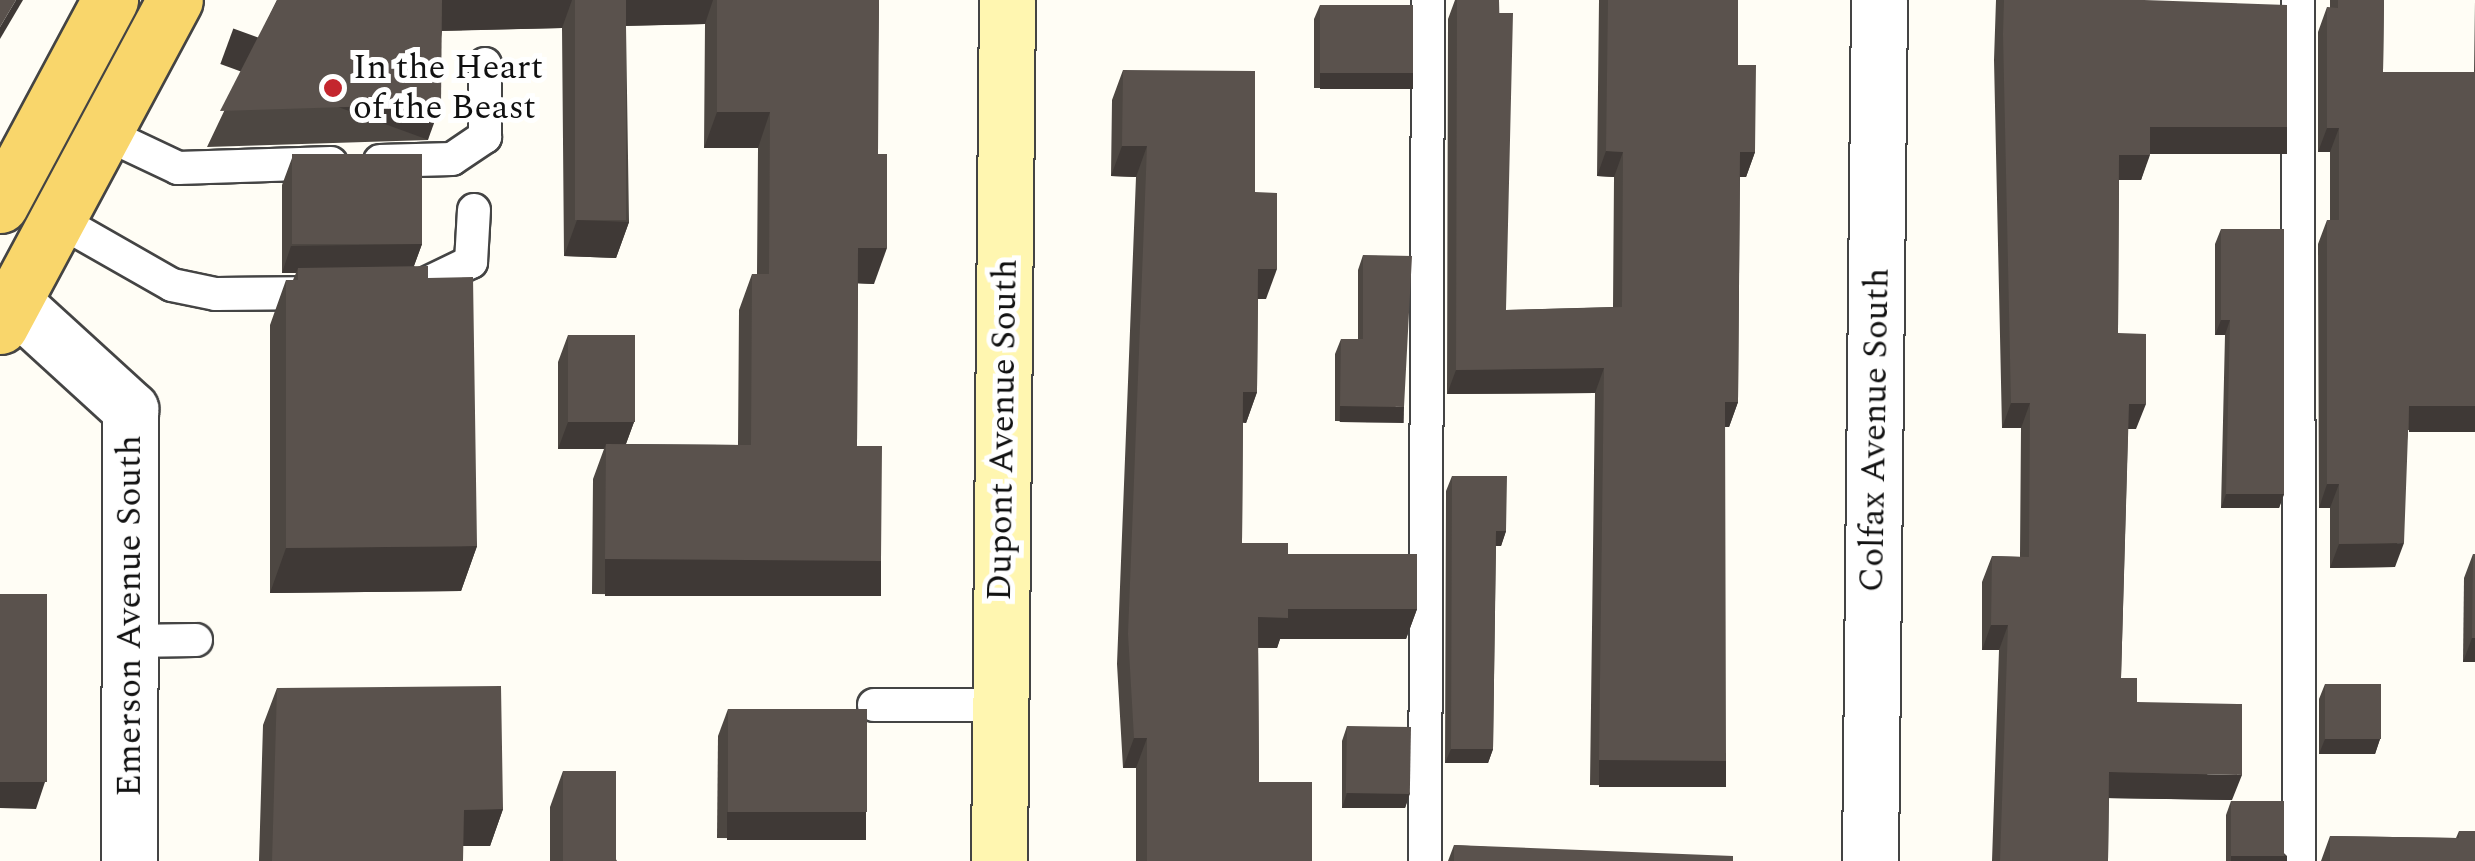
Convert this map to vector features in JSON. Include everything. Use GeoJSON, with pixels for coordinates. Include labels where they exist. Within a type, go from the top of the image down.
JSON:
{"type":"FeatureCollection","features":[{"type":"Feature","properties":{"kind":"main road"},"geometry":{"type":"LineString","coordinates":[[0,205],[110,0]]}},
{"type":"Feature","properties":{"kind":"main road"},"geometry":{"type":"LineString","coordinates":[[7,314],[175,0]]}},
{"type":"Feature","properties":{"kind":"street","name":"Dupont Avenue South"},"geometry":{"type":"LineString","coordinates":[[999,861],[1007,0]]}},
{"type":"Feature","properties":{"kind":"street","name":"Colfax Avenue South"},"geometry":{"type":"LineString","coordinates":[[1870,861],[1880,0]]}},
{"type":"Feature","properties":{"kind":"street","name":"Emerson Avenue South"},"geometry":{"type":"LineString","coordinates":[[7,314],[130,409],[129,861]]}},
{"type":"Feature","properties":{"kind":"lane"},"geometry":{"type":"LineString","coordinates":[[1425,861],[1428,0]]}},
{"type":"Feature","properties":{"kind":"lane"},"geometry":{"type":"LineString","coordinates":[[2298,0],[2300,861]]}},
{"type":"Feature","properties":{"kind":"lane"},"geometry":{"type":"LineString","coordinates":[[104,133],[178,168],[452,159],[485,137],[484,64]]}},
{"type":"Feature","properties":{"kind":"lane"},"geometry":{"type":"LineString","coordinates":[[58,220],[172,284],[216,294],[426,291],[471,262],[474,210]]}},
{"type":"Feature","properties":{"kind":"lane"},"geometry":{"type":"LineString","coordinates":[[130,640],[196,640]]}},
{"type":"Feature","properties":{"kind":"lane"},"geometry":{"type":"LineString","coordinates":[[874,705],[1000,705]]}},
{"type":"Feature","properties":{"kind":"building"},"geometry":{"type":"Polygon","coordinates":[[[0,0],[16,0],[0,27],[0,0]]]}},
{"type":"Feature","properties":{"kind":"building","name":"In the Heart of the Beast"},"geometry":{"type":"Polygon","coordinates":[[[277,0],[442,0],[441,104],[220,111],[277,0]]]}},
{"type":"Feature","properties":{"kind":"building"},"geometry":{"type":"Polygon","coordinates":[[[575,0],[626,0],[626,220],[575,220],[575,0]]]}},
{"type":"Feature","properties":{"kind":"building"},"geometry":{"type":"Polygon","coordinates":[[[717,0],[879,0],[878,154],[887,154],[887,248],[858,248],[857,446],[882,446],[881,561],[605,559],[606,444],[751,445],[752,274],[769,274],[770,112],[717,112],[717,0]]]}},
{"type":"Feature","properties":{"kind":"building"},"geometry":{"type":"Polygon","coordinates":[[[1457,0],[1499,0],[1499,13],[1513,13],[1506,310],[1622,307],[1623,152],[1606,151],[1608,0],[1738,0],[1738,65],[1756,65],[1755,152],[1740,152],[1738,402],[1725,402],[1726,761],[1599,760],[1604,368],[1456,370],[1457,0]]]}},
{"type":"Feature","properties":{"kind":"building"},"geometry":{"type":"Polygon","coordinates":[[[2004,0],[2287,5],[2287,127],[2150,127],[2150,155],[2119,155],[2118,333],[2146,334],[2146,404],[2129,404],[2121,678],[2137,678],[2137,702],[2242,704],[2242,775],[2109,772],[2108,861],[2000,861],[2008,625],[1991,625],[1992,556],[2029,557],[2030,403],[2011,403],[2004,0]]]}},
{"type":"Feature","properties":{"kind":"building"},"geometry":{"type":"Polygon","coordinates":[[[2338,0],[2384,0],[2383,72],[2475,72],[2475,406],[2409,406],[2404,543],[2339,544],[2339,484],[2327,484],[2327,220],[2339,220],[2339,128],[2327,128],[2327,7],[2338,8],[2338,0]]]}},
{"type":"Feature","properties":{"kind":"building"},"geometry":{"type":"Polygon","coordinates":[[[1320,5],[1413,5],[1413,73],[1320,73],[1320,5]]]}},
{"type":"Feature","properties":{"kind":"building"},"geometry":{"type":"Polygon","coordinates":[[[1123,70],[1255,71],[1255,192],[1277,193],[1277,269],[1258,269],[1257,392],[1243,392],[1242,543],[1288,543],[1288,554],[1417,554],[1417,609],[1288,609],[1288,618],[1258,617],[1259,782],[1312,782],[1312,861],[1147,861],[1147,738],[1134,738],[1128,634],[1147,146],[1122,146],[1123,70]]]}},
{"type":"Feature","properties":{"kind":"building"},"geometry":{"type":"Polygon","coordinates":[[[292,154],[422,154],[422,244],[292,244],[292,154]]]}},
{"type":"Feature","properties":{"kind":"building"},"geometry":{"type":"Polygon","coordinates":[[[2221,229],[2284,229],[2284,494],[2226,494],[2230,320],[2221,320],[2221,229]]]}},
{"type":"Feature","properties":{"kind":"building"},"geometry":{"type":"Polygon","coordinates":[[[1363,255],[1412,256],[1404,407],[1340,406],[1341,339],[1363,339],[1363,255]]]}},
{"type":"Feature","properties":{"kind":"building"},"geometry":{"type":"Polygon","coordinates":[[[428,266],[428,278],[473,277],[477,546],[286,548],[286,280],[298,280],[298,268],[428,266]]]}},
{"type":"Feature","properties":{"kind":"building"},"geometry":{"type":"Polygon","coordinates":[[[568,335],[635,335],[635,422],[568,422],[568,335]]]}},
{"type":"Feature","properties":{"kind":"building"},"geometry":{"type":"Polygon","coordinates":[[[1452,476],[1507,476],[1506,531],[1496,531],[1493,749],[1451,749],[1452,476]]]}},
{"type":"Feature","properties":{"kind":"building"},"geometry":{"type":"Polygon","coordinates":[[[2475,554],[2475,638],[2472,638],[2475,554]]]}},
{"type":"Feature","properties":{"kind":"building"},"geometry":{"type":"Polygon","coordinates":[[[0,594],[47,594],[47,782],[0,782],[0,594]]]}},
{"type":"Feature","properties":{"kind":"building"},"geometry":{"type":"Polygon","coordinates":[[[2325,684],[2381,684],[2381,739],[2325,739],[2325,684]]]}},
{"type":"Feature","properties":{"kind":"building"},"geometry":{"type":"Polygon","coordinates":[[[501,686],[503,809],[464,810],[463,861],[272,861],[277,688],[501,686]]]}},
{"type":"Feature","properties":{"kind":"building"},"geometry":{"type":"Polygon","coordinates":[[[728,709],[867,709],[867,812],[728,812],[728,709]]]}},
{"type":"Feature","properties":{"kind":"building"},"geometry":{"type":"Polygon","coordinates":[[[1347,726],[1411,727],[1410,794],[1346,793],[1347,726]]]}},
{"type":"Feature","properties":{"kind":"building"},"geometry":{"type":"Polygon","coordinates":[[[563,771],[616,771],[616,861],[563,861],[563,771]]]}},
{"type":"Feature","properties":{"kind":"building"},"geometry":{"type":"Polygon","coordinates":[[[2231,801],[2284,801],[2284,856],[2231,856],[2231,801]]]}},
{"type":"Feature","properties":{"kind":"building"},"geometry":{"type":"Polygon","coordinates":[[[2459,831],[2475,831],[2475,861],[2330,861],[2330,836],[2459,838],[2459,831]]]}},
{"type":"Feature","properties":{"kind":"building"},"geometry":{"type":"Polygon","coordinates":[[[1454,845],[1733,856],[1733,861],[1454,861],[1454,845]]]}},
{"type":"Feature","properties":{"kind":"place","name":"In the Heart of the Beast"},"geometry":{"type":"Point","coordinates":[333,88]}}]}
